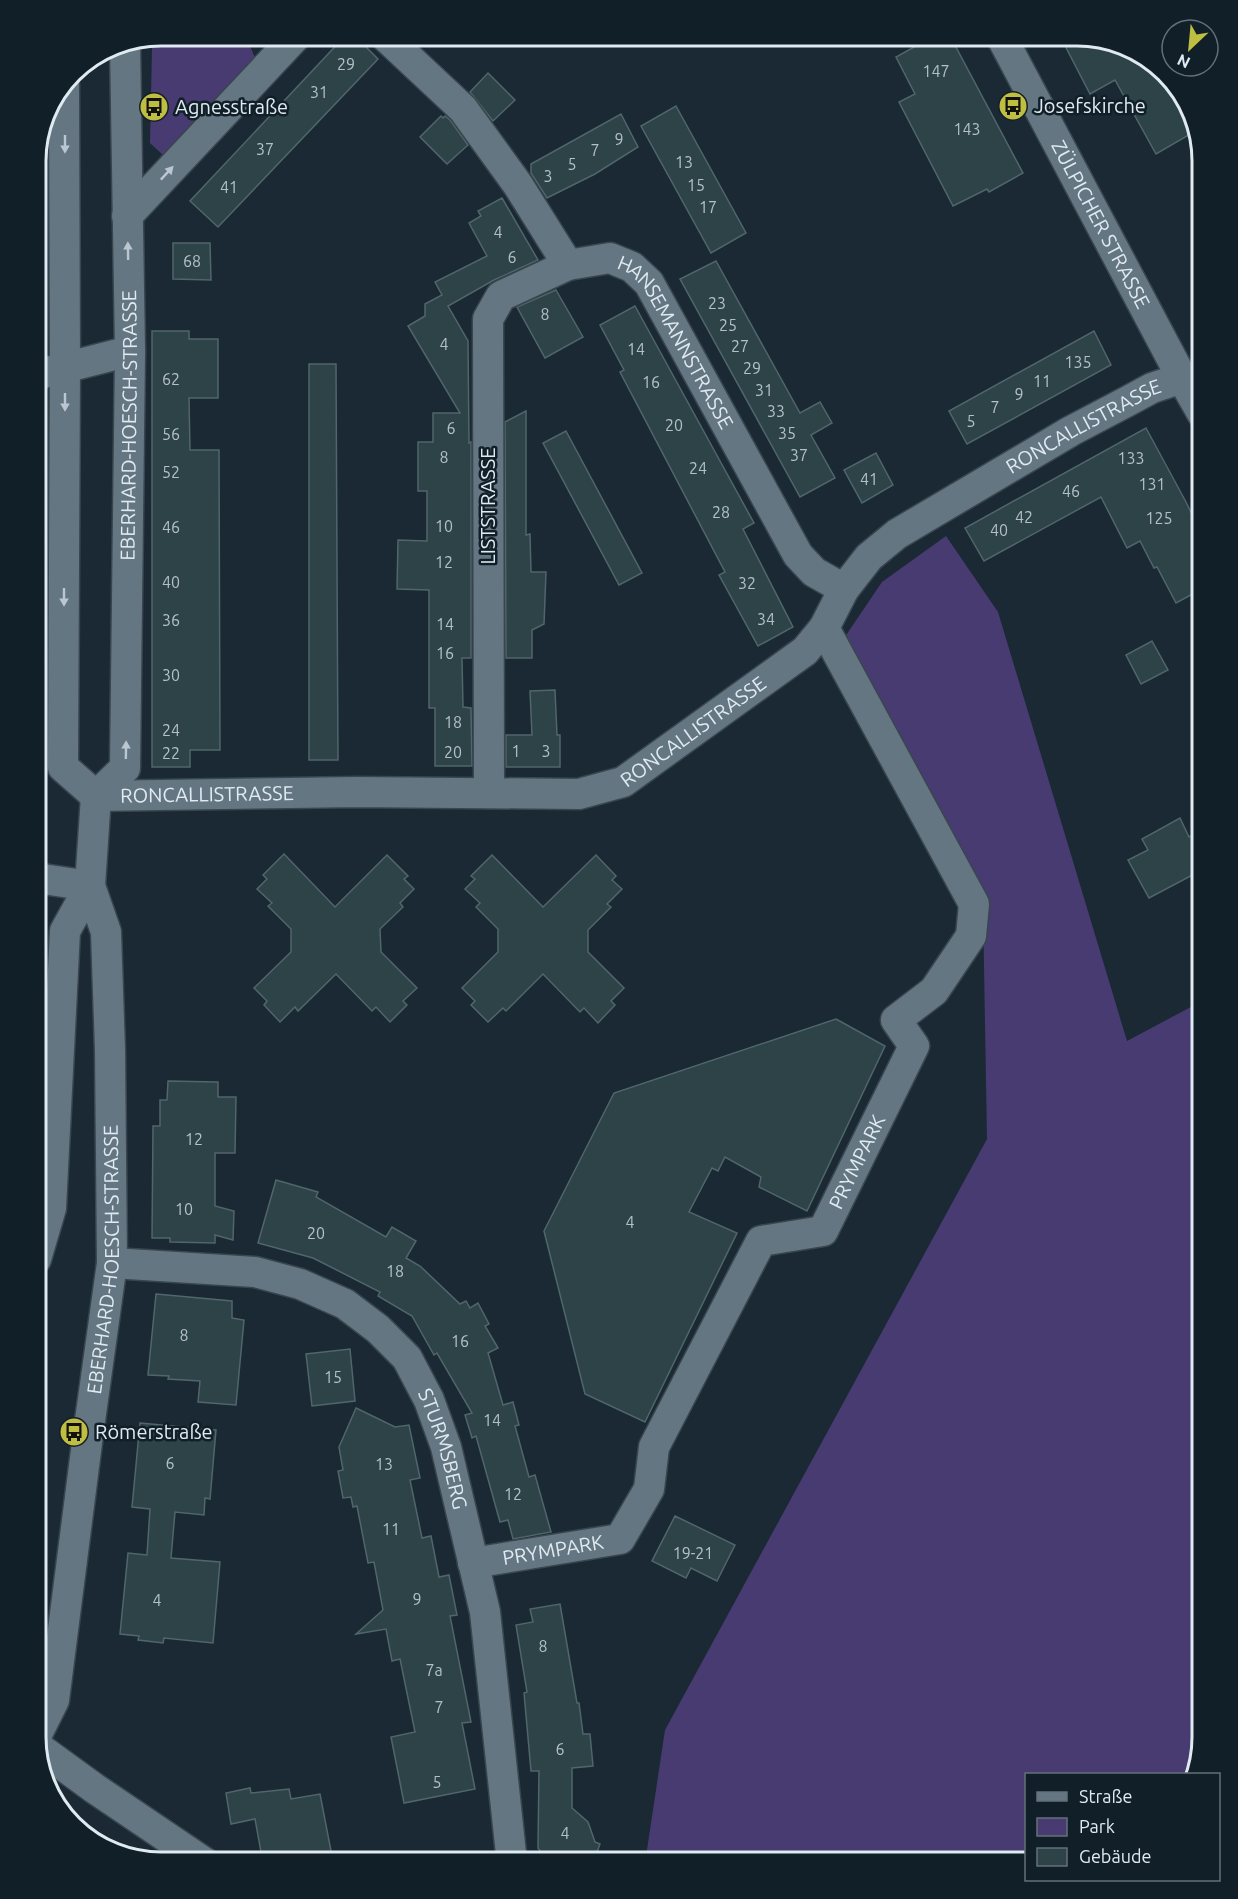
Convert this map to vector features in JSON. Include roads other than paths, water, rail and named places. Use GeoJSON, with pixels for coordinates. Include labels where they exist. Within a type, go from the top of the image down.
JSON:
{"type":"FeatureCollection","features":[{"type":"Feature","properties":{"kind":"street"},"geometry":{"type":"LineString","coordinates":[[127,216],[287,46]]}},
{"type":"Feature","properties":{"kind":"street"},"geometry":{"type":"LineString","coordinates":[[396,46],[463,109],[518,185],[568,265]]}},
{"type":"Feature","properties":{"kind":"street","name":"ZÜLPICHER STRASSE"},"geometry":{"type":"LineString","coordinates":[[1007,47],[1192,377]]}},
{"type":"Feature","properties":{"kind":"street","name":"EBERHARD-HOESCH-STRASSE"},"geometry":{"type":"LineString","coordinates":[[46,1716],[54,1700],[112,1263],[110,1050],[106,932],[90,886],[96,795],[125,768],[130,351],[125,53]]}},
{"type":"Feature","properties":{"kind":"street"},"geometry":{"type":"LineString","coordinates":[[64,101],[63,767],[96,795]]}},
{"type":"Feature","properties":{"kind":"street","name":"HANSEMANNSTRASSE"},"geometry":{"type":"LineString","coordinates":[[568,265],[610,258],[632,267],[649,283],[798,555],[814,572],[844,590]]}},
{"type":"Feature","properties":{"kind":"street","name":"LISTSTRASSE"},"geometry":{"type":"LineString","coordinates":[[489,793],[488,319],[501,297],[568,265]]}},
{"type":"Feature","properties":{"kind":"street"},"geometry":{"type":"LineString","coordinates":[[47,372],[130,351]]}},
{"type":"Feature","properties":{"kind":"street","name":"RONCALLISTRASSE"},"geometry":{"type":"LineString","coordinates":[[96,795],[357,792],[579,794],[623,782],[805,651],[824,628],[844,590],[869,557],[897,534],[1071,431],[1152,388],[1192,377]]}},
{"type":"Feature","properties":{"kind":"street","name":"PRYMPARK"},"geometry":{"type":"LineString","coordinates":[[473,1563],[620,1539],[649,1489],[654,1447],[760,1241],[823,1231],[914,1046],[896,1020],[934,991],[971,936],[974,904],[824,628]]}},
{"type":"Feature","properties":{"kind":"street"},"geometry":{"type":"LineString","coordinates":[[47,880],[90,886]]}},
{"type":"Feature","properties":{"kind":"street","name":"EBERHARD-HOESCH-STRASSE"},"geometry":{"type":"LineString","coordinates":[[46,1225],[51,1209],[65,931],[90,886]]}},
{"type":"Feature","properties":{"kind":"street","name":"STURMSBERG"},"geometry":{"type":"LineString","coordinates":[[112,1263],[255,1272],[300,1284],[345,1304],[378,1329],[407,1358],[429,1400],[446,1447],[485,1612],[511,1852]]}},
{"type":"Feature","properties":{"kind":"street"},"geometry":{"type":"LineString","coordinates":[[47,1754],[189,1852]]}},
{"type":"Feature","properties":{"kind":"place","name":"Josefskirche"},"geometry":{"type":"Point","coordinates":[1013,106]}},
{"type":"Feature","properties":{"kind":"place","name":"Agnesstraße"},"geometry":{"type":"Point","coordinates":[154,107]}},
{"type":"Feature","properties":{"kind":"place","name":"Römerstraße"},"geometry":{"type":"Point","coordinates":[74,1432]}}]}
